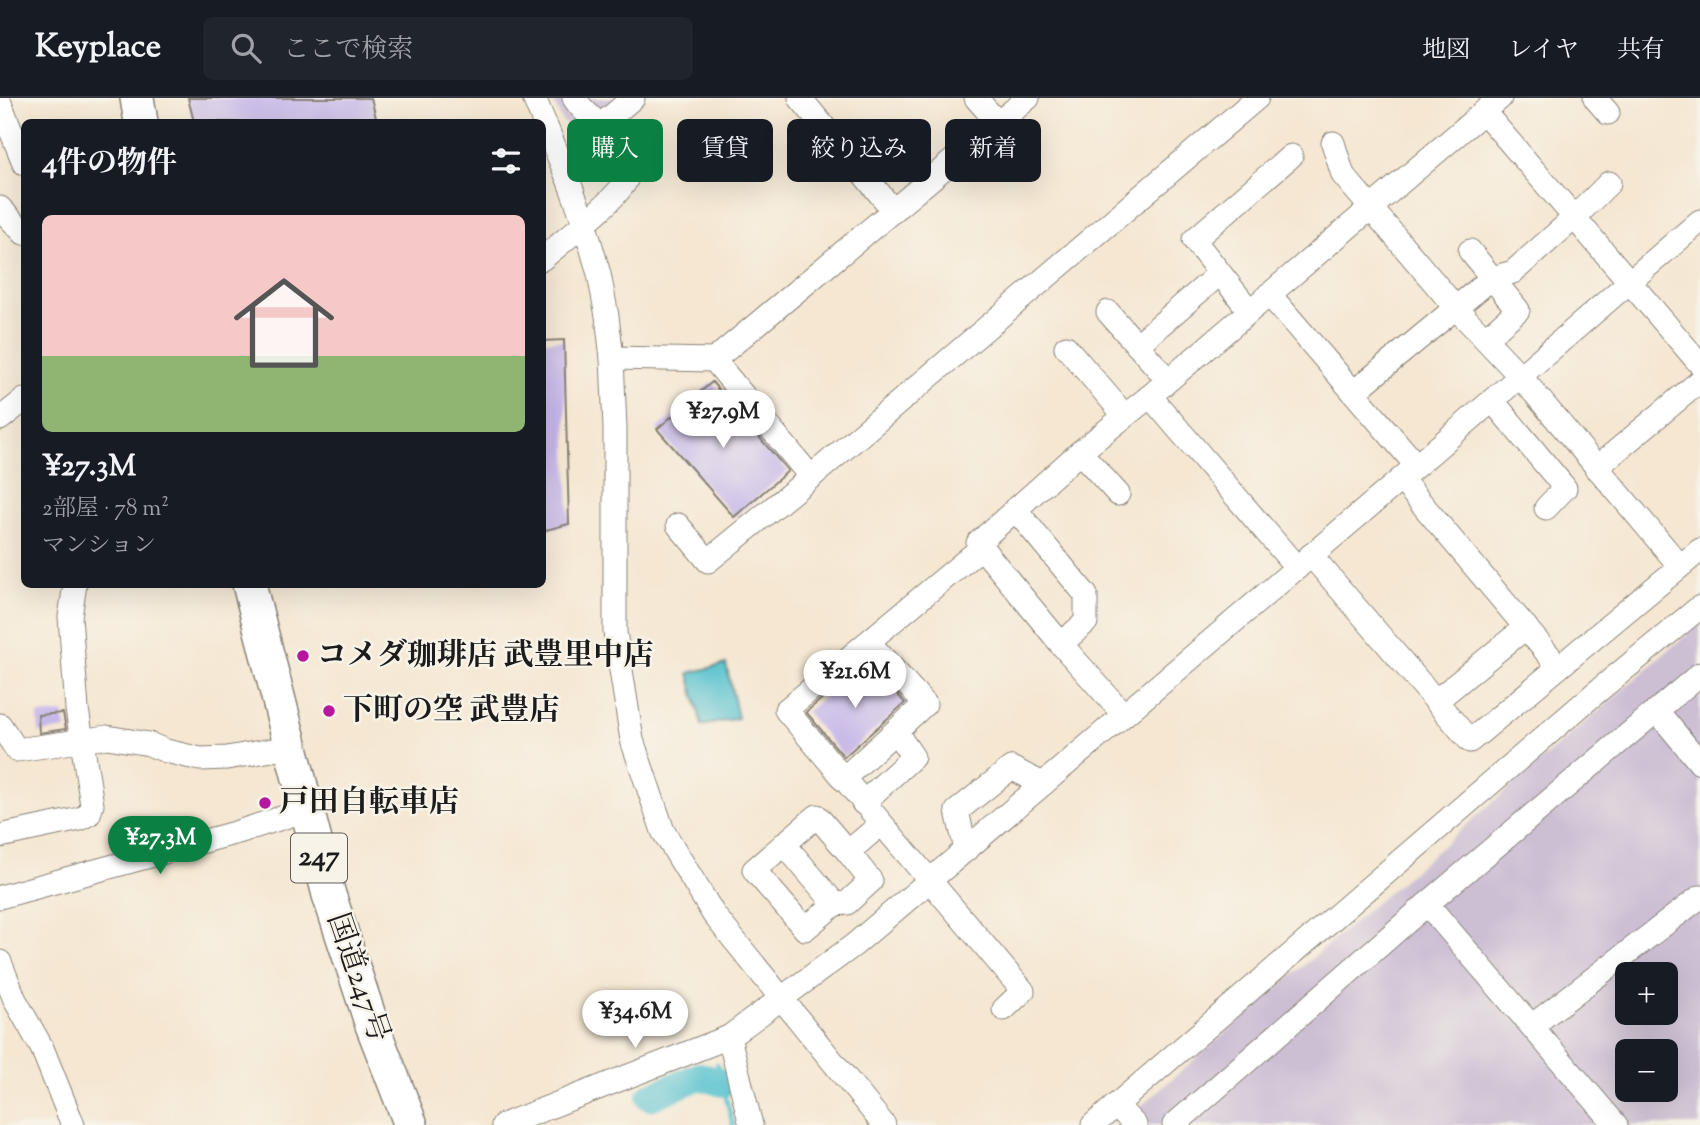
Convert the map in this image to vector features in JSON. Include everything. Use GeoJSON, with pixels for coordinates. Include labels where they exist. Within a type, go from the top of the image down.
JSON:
{"type":"FeatureCollection","features":[{"type":"Feature","properties":{"kind":"highway"},"geometry":{"type":"LineString","coordinates":[[136,98],[140,119]]}},
{"type":"Feature","properties":{"kind":"highway","name":"国道247号"},"geometry":{"type":"LineString","coordinates":[[249,588],[329,895],[363,999],[411,1125]]}},
{"type":"Feature","properties":{"kind":"street"},"geometry":{"type":"LineString","coordinates":[[534,98],[543,119]]}},
{"type":"Feature","properties":{"kind":"street"},"geometry":{"type":"LineString","coordinates":[[574,98],[579,107],[594,119]]}},
{"type":"Feature","properties":{"kind":"street"},"geometry":{"type":"LineString","coordinates":[[608,119],[633,98]]}},
{"type":"Feature","properties":{"kind":"street"},"geometry":{"type":"LineString","coordinates":[[800,98],[894,211]]}},
{"type":"Feature","properties":{"kind":"street"},"geometry":{"type":"LineString","coordinates":[[976,98],[994,119]]}},
{"type":"Feature","properties":{"kind":"street"},"geometry":{"type":"LineString","coordinates":[[1003,119],[1028,98]]}},
{"type":"Feature","properties":{"kind":"street"},"geometry":{"type":"LineString","coordinates":[[678,525],[708,561],[811,477],[1257,98]]}},
{"type":"Feature","properties":{"kind":"street"},"geometry":{"type":"LineString","coordinates":[[0,103],[21,156]]}},
{"type":"Feature","properties":{"kind":"street"},"geometry":{"type":"LineString","coordinates":[[1124,715],[978,543],[1080,452],[1150,396],[1492,105],[1574,218],[1700,364]]}},
{"type":"Feature","properties":{"kind":"street"},"geometry":{"type":"LineString","coordinates":[[546,125],[569,178],[599,274],[612,358],[615,632],[632,740],[663,831],[714,915],[884,1125]]}},
{"type":"Feature","properties":{"kind":"street"},"geometry":{"type":"LineString","coordinates":[[1333,143],[1343,175],[1455,307],[1520,376],[1680,566]]}},
{"type":"Feature","properties":{"kind":"street"},"geometry":{"type":"LineString","coordinates":[[1250,310],[1194,240],[1291,156]]}},
{"type":"Feature","properties":{"kind":"street"},"geometry":{"type":"LineString","coordinates":[[612,358],[714,360],[945,168]]}},
{"type":"Feature","properties":{"kind":"street"},"geometry":{"type":"LineString","coordinates":[[546,255],[611,199],[625,182]]}},
{"type":"Feature","properties":{"kind":"street"},"geometry":{"type":"LineString","coordinates":[[1354,392],[1492,278],[1513,272],[1609,183]]}},
{"type":"Feature","properties":{"kind":"street"},"geometry":{"type":"LineString","coordinates":[[0,208],[21,230]]}},
{"type":"Feature","properties":{"kind":"street"},"geometry":{"type":"LineString","coordinates":[[503,1125],[729,1037],[781,1000],[854,944],[1304,562],[1628,283],[1697,216]]}},
{"type":"Feature","properties":{"kind":"street"},"geometry":{"type":"LineString","coordinates":[[1470,251],[1518,310],[1486,338]]}},
{"type":"Feature","properties":{"kind":"street"},"geometry":{"type":"LineString","coordinates":[[1137,345],[1219,274]]}},
{"type":"Feature","properties":{"kind":"street"},"geometry":{"type":"LineString","coordinates":[[1269,294],[1354,392],[1408,472],[1525,627],[1558,666]]}},
{"type":"Feature","properties":{"kind":"street"},"geometry":{"type":"LineString","coordinates":[[1108,312],[1168,380]]}},
{"type":"Feature","properties":{"kind":"street"},"geometry":{"type":"LineString","coordinates":[[1066,347],[1125,416]]}},
{"type":"Feature","properties":{"kind":"street"},"geometry":{"type":"LineString","coordinates":[[714,360],[811,477]]}},
{"type":"Feature","properties":{"kind":"street"},"geometry":{"type":"LineString","coordinates":[[1596,468],[1700,381]]}},
{"type":"Feature","properties":{"kind":"street"},"geometry":{"type":"LineString","coordinates":[[1150,396],[1436,701],[1470,741],[1700,550]]}},
{"type":"Feature","properties":{"kind":"street"},"geometry":{"type":"LineString","coordinates":[[1492,400],[1565,488],[1546,508]]}},
{"type":"Feature","properties":{"kind":"street"},"geometry":{"type":"LineString","coordinates":[[0,419],[21,402]]}},
{"type":"Feature","properties":{"kind":"street"},"geometry":{"type":"LineString","coordinates":[[1080,452],[1118,494]]}},
{"type":"Feature","properties":{"kind":"street"},"geometry":{"type":"LineString","coordinates":[[1015,509],[1086,595],[1086,622],[1061,644]]}},
{"type":"Feature","properties":{"kind":"street"},"geometry":{"type":"LineString","coordinates":[[787,713],[981,548]]}},
{"type":"Feature","properties":{"kind":"street"},"geometry":{"type":"LineString","coordinates":[[0,836],[80,819],[89,814],[92,805],[77,709],[70,617],[74,588]]}},
{"type":"Feature","properties":{"kind":"street"},"geometry":{"type":"LineString","coordinates":[[1093,1125],[1593,695],[1700,607]]}},
{"type":"Feature","properties":{"kind":"street"},"geometry":{"type":"LineString","coordinates":[[1436,701],[1525,627]]}},
{"type":"Feature","properties":{"kind":"street"},"geometry":{"type":"LineString","coordinates":[[787,713],[874,648],[925,704],[843,779]]}},
{"type":"Feature","properties":{"kind":"street"},"geometry":{"type":"LineString","coordinates":[[1174,1125],[1427,904],[1700,674]]}},
{"type":"Feature","properties":{"kind":"street"},"geometry":{"type":"LineString","coordinates":[[1657,710],[1700,763]]}},
{"type":"Feature","properties":{"kind":"street"},"geometry":{"type":"LineString","coordinates":[[787,713],[1023,991],[1004,1009]]}},
{"type":"Feature","properties":{"kind":"street"},"geometry":{"type":"LineString","coordinates":[[0,725],[17,750],[107,737],[149,744],[200,759],[227,758],[289,747]]}},
{"type":"Feature","properties":{"kind":"street"},"geometry":{"type":"LineString","coordinates":[[863,803],[913,757],[896,732]]}},
{"type":"Feature","properties":{"kind":"street"},"geometry":{"type":"LineString","coordinates":[[966,850],[957,811],[1010,768],[1043,783]]}},
{"type":"Feature","properties":{"kind":"street"},"geometry":{"type":"LineString","coordinates":[[0,897],[238,832],[306,810]]}},
{"type":"Feature","properties":{"kind":"street"},"geometry":{"type":"LineString","coordinates":[[817,817],[871,881],[847,904],[835,904],[805,929],[754,870],[785,844],[817,817]]}},
{"type":"Feature","properties":{"kind":"street"},"geometry":{"type":"LineString","coordinates":[[848,852],[881,824]]}},
{"type":"Feature","properties":{"kind":"street"},"geometry":{"type":"LineString","coordinates":[[785,844],[835,904]]}},
{"type":"Feature","properties":{"kind":"street"},"geometry":{"type":"LineString","coordinates":[[1533,1025],[1700,897]]}},
{"type":"Feature","properties":{"kind":"street"},"geometry":{"type":"LineString","coordinates":[[1427,904],[1616,1125]]}},
{"type":"Feature","properties":{"kind":"street"},"geometry":{"type":"LineString","coordinates":[[0,962],[15,1000],[41,1048],[73,1125]]}},
{"type":"Feature","properties":{"kind":"street"},"geometry":{"type":"LineString","coordinates":[[729,1037],[751,1125]]}},
{"type":"Feature","properties":{"kind":"street"},"geometry":{"type":"LineString","coordinates":[[1116,1105],[1135,1125]]}},
{"type":"Feature","properties":{"kind":"shaded area"},"geometry":{"type":"Polygon","coordinates":[[[552,98],[647,98],[622,119],[567,119],[567,125],[562,121],[552,98]]]}},
{"type":"Feature","properties":{"kind":"shaded area"},"geometry":{"type":"Polygon","coordinates":[[[1700,623],[1700,1125],[1119,1125],[1700,623]]]}},
{"type":"Feature","properties":{"kind":"water"},"geometry":{"type":"Polygon","coordinates":[[[726,664],[738,718],[702,726],[689,673],[726,664]]]}},
{"type":"Feature","properties":{"kind":"building"},"geometry":{"type":"Polygon","coordinates":[[[188,98],[371,98],[376,119],[193,119],[188,98]]]}},
{"type":"Feature","properties":{"kind":"building"},"geometry":{"type":"Polygon","coordinates":[[[564,340],[569,524],[546,530],[546,341],[564,340]]]}},
{"type":"Feature","properties":{"kind":"building"},"geometry":{"type":"Polygon","coordinates":[[[712,382],[788,471],[734,517],[657,429],[712,382]]]}},
{"type":"Feature","properties":{"kind":"building"},"geometry":{"type":"Polygon","coordinates":[[[873,667],[905,703],[844,757],[806,712],[849,676],[858,678],[873,667]]]}},
{"type":"Feature","properties":{"kind":"building"},"geometry":{"type":"Polygon","coordinates":[[[63,713],[66,729],[39,733],[38,715],[63,713]]]}},
{"type":"Feature","properties":{"kind":"waterway"},"geometry":{"type":"LineString","coordinates":[[717,1064],[733,1125]]}},
{"type":"Feature","properties":{"kind":"waterway"},"geometry":{"type":"LineString","coordinates":[[650,1097],[700,1076],[722,1083]]}},
{"type":"Feature","properties":{"kind":"place","name":"コメダ珈琲店 武豊里中店"},"geometry":{"type":"Point","coordinates":[303,656]}},
{"type":"Feature","properties":{"kind":"place","name":"下町の空 武豊店"},"geometry":{"type":"Point","coordinates":[329,711]}},
{"type":"Feature","properties":{"kind":"place","name":"戸田自転車店"},"geometry":{"type":"Point","coordinates":[265,803]}}]}
